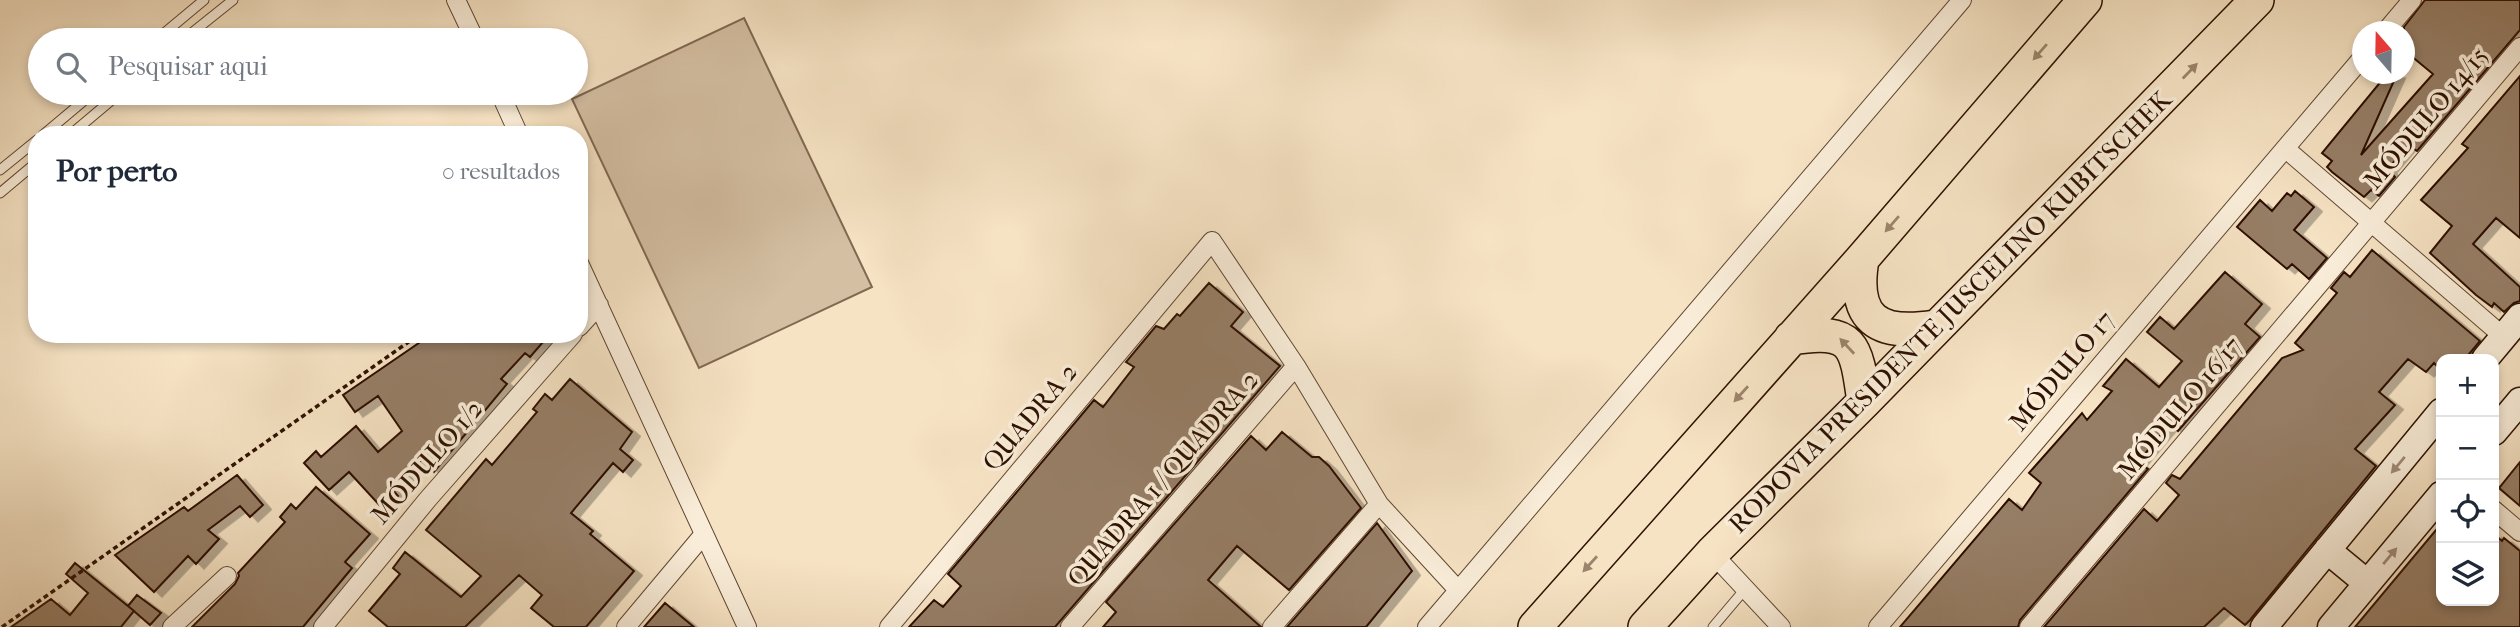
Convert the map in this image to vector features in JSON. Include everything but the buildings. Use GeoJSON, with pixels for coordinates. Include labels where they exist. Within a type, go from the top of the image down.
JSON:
{"type":"FeatureCollection","features":[{"type":"Feature","properties":{"kind":"highway"},"geometry":{"type":"LineString","coordinates":[[1535,627],[1862,259],[2085,0]]}},
{"type":"Feature","properties":{"kind":"highway","name":"RODOVIA PRESIDENTE JUSCELINO KUBITSCHEK"},"geometry":{"type":"LineString","coordinates":[[1645,627],[1712,552],[1864,402],[2258,0]]}},
{"type":"Feature","properties":{"kind":"highway"},"geometry":{"type":"LineString","coordinates":[[1862,259],[1858,281],[1868,314],[1879,323],[1909,331],[1935,327]]}},
{"type":"Feature","properties":{"kind":"highway"},"geometry":{"type":"LineString","coordinates":[[1791,338],[1820,333],[1838,336],[1853,349],[1864,402]]}},
{"type":"Feature","properties":{"kind":"street"},"geometry":{"type":"LineString","coordinates":[[456,0],[469,28]]}},
{"type":"Feature","properties":{"kind":"street"},"geometry":{"type":"LineString","coordinates":[[1427,627],[1962,0]]}},
{"type":"Feature","properties":{"kind":"street"},"geometry":{"type":"LineString","coordinates":[[2394,21],[2412,0]]}},
{"type":"Feature","properties":{"kind":"street","name":"MÓDULO 14/15"},"geometry":{"type":"LineString","coordinates":[[2371,223],[2520,47]]}},
{"type":"Feature","properties":{"kind":"street","name":"MÓDULO 17"},"geometry":{"type":"LineString","coordinates":[[1878,627],[2352,70]]}},
{"type":"Feature","properties":{"kind":"street"},"geometry":{"type":"LineString","coordinates":[[505,105],[515,126]]}},
{"type":"Feature","properties":{"kind":"street"},"geometry":{"type":"LineString","coordinates":[[2286,149],[2371,223],[2512,327],[2489,354]]}},
{"type":"Feature","properties":{"kind":"street","name":"MÓDULO 16/17"},"geometry":{"type":"LineString","coordinates":[[2029,627],[2371,223]]}},
{"type":"Feature","properties":{"kind":"street","name":"QUADRA 2"},"geometry":{"type":"LineString","coordinates":[[889,627],[1212,241],[1296,366]]}},
{"type":"Feature","properties":{"kind":"street"},"geometry":{"type":"LineString","coordinates":[[588,282],[747,627]]}},
{"type":"Feature","properties":{"kind":"street"},"geometry":{"type":"LineString","coordinates":[[588,317],[599,305]]}},
{"type":"Feature","properties":{"kind":"street","name":"MÓDULO 1/2"},"geometry":{"type":"LineString","coordinates":[[323,627],[428,499],[565,343]]}},
{"type":"Feature","properties":{"kind":"street"},"geometry":{"type":"LineString","coordinates":[[1296,366],[1379,504],[1458,590]]}},
{"type":"Feature","properties":{"kind":"street","name":"QUADRA 1 / QUADRA 2"},"geometry":{"type":"LineString","coordinates":[[1070,627],[1296,366]]}},
{"type":"Feature","properties":{"kind":"street"},"geometry":{"type":"LineString","coordinates":[[2499,426],[2520,401]]}},
{"type":"Feature","properties":{"kind":"street"},"geometry":{"type":"LineString","coordinates":[[2264,627],[2437,417]]}},
{"type":"Feature","properties":{"kind":"street"},"geometry":{"type":"LineString","coordinates":[[2331,627],[2436,501]]}},
{"type":"Feature","properties":{"kind":"street"},"geometry":{"type":"LineString","coordinates":[[1272,627],[1379,504]]}},
{"type":"Feature","properties":{"kind":"street"},"geometry":{"type":"LineString","coordinates":[[2499,514],[2520,532]]}},
{"type":"Feature","properties":{"kind":"street"},"geometry":{"type":"LineString","coordinates":[[626,627],[704,534]]}},
{"type":"Feature","properties":{"kind":"street"},"geometry":{"type":"LineString","coordinates":[[2328,550],[2367,583]]}},
{"type":"Feature","properties":{"kind":"street"},"geometry":{"type":"LineString","coordinates":[[1712,552],[1781,627]]}},
{"type":"Feature","properties":{"kind":"street"},"geometry":{"type":"LineString","coordinates":[[172,627],[227,576]]}},
{"type":"Feature","properties":{"kind":"lane"},"geometry":{"type":"LineString","coordinates":[[170,28],[204,0]]}},
{"type":"Feature","properties":{"kind":"lane"},"geometry":{"type":"LineString","coordinates":[[199,28],[233,0]]}},
{"type":"Feature","properties":{"kind":"lane"},"geometry":{"type":"LineString","coordinates":[[54,126],[79,105]]}},
{"type":"Feature","properties":{"kind":"lane"},"geometry":{"type":"LineString","coordinates":[[81,126],[106,105]]}},
{"type":"Feature","properties":{"kind":"lane"},"geometry":{"type":"LineString","coordinates":[[0,170],[28,147]]}},
{"type":"Feature","properties":{"kind":"lane"},"geometry":{"type":"LineString","coordinates":[[0,193],[28,170]]}},
{"type":"Feature","properties":{"kind":"lane"},"geometry":{"type":"LineString","coordinates":[[1713,627],[1746,588]]}},
{"type":"Feature","properties":{"kind":"path"},"geometry":{"type":"LineString","coordinates":[[2,627],[407,343]]}},
{"type":"Feature","properties":{"kind":"shaded area"},"geometry":{"type":"Polygon","coordinates":[[[744,18],[872,287],[699,368],[588,133],[588,126],[585,126],[575,105],[588,105],[588,91],[744,18]]]}}]}
